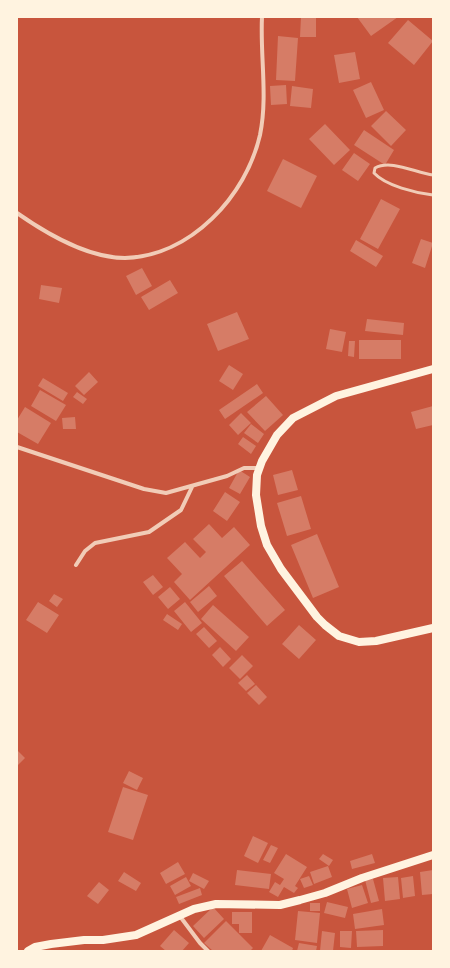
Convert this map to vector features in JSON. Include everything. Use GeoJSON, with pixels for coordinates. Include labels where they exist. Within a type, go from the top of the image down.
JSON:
{"type":"FeatureCollection","features":[{"type":"Feature","properties":{"kind":"main road"},"geometry":{"type":"LineString","coordinates":[[433,369],[418,375],[355,390],[325,401],[287,423],[277,435],[259,468],[256,502],[267,545],[281,568],[317,617],[325,626],[339,636],[359,642],[376,641],[433,628]]}},
{"type":"Feature","properties":{"kind":"main road"},"geometry":{"type":"LineString","coordinates":[[28,951],[50,944],[84,940],[103,940],[136,935],[194,909],[216,904],[280,905],[325,893],[362,878],[433,855]]}},
{"type":"Feature","properties":{"kind":"street"},"geometry":{"type":"LineString","coordinates":[[17,212],[38,227],[72,244],[98,254],[124,258],[161,251],[200,229],[216,216],[228,202],[246,171],[260,136],[263,103],[262,17]]}},
{"type":"Feature","properties":{"kind":"street"},"geometry":{"type":"LineString","coordinates":[[17,447],[156,492],[166,493],[192,487],[227,476],[244,468],[259,468]]}},
{"type":"Feature","properties":{"kind":"street"},"geometry":{"type":"LineString","coordinates":[[76,565],[85,551],[95,543],[149,532],[181,510],[192,487]]}},
{"type":"Feature","properties":{"kind":"street"},"geometry":{"type":"LineString","coordinates":[[179,915],[200,943],[208,951]]}},
{"type":"Feature","properties":{"kind":"lane"},"geometry":{"type":"LineString","coordinates":[[433,175],[394,165],[378,166],[375,168],[374,173],[393,184],[412,192],[433,196]]}},
{"type":"Feature","properties":{"kind":"building"},"geometry":{"type":"Polygon","coordinates":[[[301,17],[316,17],[316,37],[300,37],[301,17]]]}},
{"type":"Feature","properties":{"kind":"building"},"geometry":{"type":"Polygon","coordinates":[[[357,17],[398,17],[371,36],[357,17]]]}},
{"type":"Feature","properties":{"kind":"building"},"geometry":{"type":"Polygon","coordinates":[[[408,20],[433,41],[414,65],[388,43],[408,20]]]}},
{"type":"Feature","properties":{"kind":"building"},"geometry":{"type":"Polygon","coordinates":[[[278,36],[298,38],[295,81],[276,80],[278,36]]]}},
{"type":"Feature","properties":{"kind":"building"},"geometry":{"type":"Polygon","coordinates":[[[355,52],[360,79],[339,83],[334,55],[355,52]]]}},
{"type":"Feature","properties":{"kind":"building"},"geometry":{"type":"Polygon","coordinates":[[[371,82],[384,110],[366,118],[353,90],[371,82]]]}},
{"type":"Feature","properties":{"kind":"building"},"geometry":{"type":"Polygon","coordinates":[[[286,85],[287,104],[271,105],[270,86],[286,85]]]}},
{"type":"Feature","properties":{"kind":"building"},"geometry":{"type":"Polygon","coordinates":[[[292,86],[313,89],[311,108],[290,106],[292,86]]]}},
{"type":"Feature","properties":{"kind":"building"},"geometry":{"type":"Polygon","coordinates":[[[386,111],[406,130],[391,146],[371,126],[386,111]]]}},
{"type":"Feature","properties":{"kind":"building"},"geometry":{"type":"Polygon","coordinates":[[[325,124],[350,150],[334,165],[309,139],[325,124]]]}},
{"type":"Feature","properties":{"kind":"building"},"geometry":{"type":"Polygon","coordinates":[[[364,130],[394,150],[385,165],[354,145],[364,130]]]}},
{"type":"Feature","properties":{"kind":"building"},"geometry":{"type":"Polygon","coordinates":[[[354,153],[370,164],[358,181],[342,170],[354,153]]]}},
{"type":"Feature","properties":{"kind":"building"},"geometry":{"type":"Polygon","coordinates":[[[283,159],[317,176],[301,208],[267,191],[283,159]]]}},
{"type":"Feature","properties":{"kind":"building"},"geometry":{"type":"Polygon","coordinates":[[[381,199],[400,209],[378,249],[360,239],[381,199]]]}},
{"type":"Feature","properties":{"kind":"building"},"geometry":{"type":"Polygon","coordinates":[[[421,239],[433,243],[425,268],[412,263],[421,239]]]}},
{"type":"Feature","properties":{"kind":"building"},"geometry":{"type":"Polygon","coordinates":[[[356,240],[383,256],[376,267],[350,251],[356,240]]]}},
{"type":"Feature","properties":{"kind":"building"},"geometry":{"type":"Polygon","coordinates":[[[142,268],[152,286],[136,295],[126,276],[142,268]]]}},
{"type":"Feature","properties":{"kind":"building"},"geometry":{"type":"Polygon","coordinates":[[[170,280],[178,293],[149,310],[141,297],[170,280]]]}},
{"type":"Feature","properties":{"kind":"building"},"geometry":{"type":"Polygon","coordinates":[[[41,285],[62,288],[59,303],[39,299],[41,285]]]}},
{"type":"Feature","properties":{"kind":"building"},"geometry":{"type":"Polygon","coordinates":[[[237,312],[249,339],[218,351],[207,324],[237,312]]]}},
{"type":"Feature","properties":{"kind":"building"},"geometry":{"type":"Polygon","coordinates":[[[367,319],[404,323],[403,335],[365,331],[367,319]]]}},
{"type":"Feature","properties":{"kind":"building"},"geometry":{"type":"Polygon","coordinates":[[[330,329],[346,332],[342,352],[326,349],[330,329]]]}},
{"type":"Feature","properties":{"kind":"building"},"geometry":{"type":"Polygon","coordinates":[[[359,340],[401,340],[401,359],[359,359],[359,340]]]}},
{"type":"Feature","properties":{"kind":"building"},"geometry":{"type":"Polygon","coordinates":[[[349,341],[355,341],[354,357],[348,356],[349,341]]]}},
{"type":"Feature","properties":{"kind":"building"},"geometry":{"type":"Polygon","coordinates":[[[229,365],[243,374],[233,390],[219,381],[229,365]]]}},
{"type":"Feature","properties":{"kind":"building"},"geometry":{"type":"Polygon","coordinates":[[[89,372],[98,382],[84,395],[75,386],[89,372]]]}},
{"type":"Feature","properties":{"kind":"building"},"geometry":{"type":"Polygon","coordinates":[[[43,378],[68,393],[63,401],[38,386],[43,378]]]}},
{"type":"Feature","properties":{"kind":"building"},"geometry":{"type":"Polygon","coordinates":[[[257,384],[263,393],[225,419],[219,410],[257,384]]]}},
{"type":"Feature","properties":{"kind":"building"},"geometry":{"type":"Polygon","coordinates":[[[40,390],[66,405],[56,421],[31,406],[40,390]]]}},
{"type":"Feature","properties":{"kind":"building"},"geometry":{"type":"Polygon","coordinates":[[[77,392],[87,399],[83,404],[73,397],[77,392]]]}},
{"type":"Feature","properties":{"kind":"building"},"geometry":{"type":"Polygon","coordinates":[[[266,396],[283,415],[265,431],[247,412],[266,396]]]}},
{"type":"Feature","properties":{"kind":"building"},"geometry":{"type":"Polygon","coordinates":[[[433,406],[433,425],[416,429],[411,412],[433,406]]]}},
{"type":"Feature","properties":{"kind":"building"},"geometry":{"type":"Polygon","coordinates":[[[25,407],[51,423],[38,444],[17,432],[17,420],[25,407]]]}},
{"type":"Feature","properties":{"kind":"building"},"geometry":{"type":"Polygon","coordinates":[[[241,413],[251,423],[238,435],[229,425],[241,413]]]}},
{"type":"Feature","properties":{"kind":"building"},"geometry":{"type":"Polygon","coordinates":[[[75,417],[76,429],[63,429],[62,418],[75,417]]]}},
{"type":"Feature","properties":{"kind":"building"},"geometry":{"type":"Polygon","coordinates":[[[251,424],[264,434],[258,443],[244,433],[251,424]]]}},
{"type":"Feature","properties":{"kind":"building"},"geometry":{"type":"Polygon","coordinates":[[[243,437],[256,446],[251,454],[238,444],[243,437]]]}},
{"type":"Feature","properties":{"kind":"building"},"geometry":{"type":"Polygon","coordinates":[[[239,470],[250,477],[240,494],[229,488],[239,470]]]}},
{"type":"Feature","properties":{"kind":"building"},"geometry":{"type":"Polygon","coordinates":[[[292,470],[298,490],[278,495],[273,475],[292,470]]]}},
{"type":"Feature","properties":{"kind":"building"},"geometry":{"type":"Polygon","coordinates":[[[225,492],[240,502],[227,521],[213,511],[225,492]]]}},
{"type":"Feature","properties":{"kind":"building"},"geometry":{"type":"Polygon","coordinates":[[[301,496],[311,529],[287,536],[277,503],[301,496]]]}},
{"type":"Feature","properties":{"kind":"building"},"geometry":{"type":"Polygon","coordinates":[[[209,524],[222,538],[234,527],[250,545],[190,600],[174,582],[182,574],[167,558],[185,542],[200,558],[206,552],[193,539],[209,524]]]}},
{"type":"Feature","properties":{"kind":"building"},"geometry":{"type":"Polygon","coordinates":[[[317,534],[339,587],[313,598],[291,545],[317,534]]]}},
{"type":"Feature","properties":{"kind":"building"},"geometry":{"type":"Polygon","coordinates":[[[242,561],[285,610],[267,626],[224,576],[242,561]]]}},
{"type":"Feature","properties":{"kind":"building"},"geometry":{"type":"Polygon","coordinates":[[[153,575],[163,587],[153,595],[143,582],[153,575]]]}},
{"type":"Feature","properties":{"kind":"building"},"geometry":{"type":"Polygon","coordinates":[[[209,586],[217,596],[198,612],[190,602],[209,586]]]}},
{"type":"Feature","properties":{"kind":"building"},"geometry":{"type":"Polygon","coordinates":[[[170,587],[180,599],[168,609],[158,597],[170,587]]]}},
{"type":"Feature","properties":{"kind":"building"},"geometry":{"type":"Polygon","coordinates":[[[54,594],[63,599],[57,607],[49,601],[54,594]]]}},
{"type":"Feature","properties":{"kind":"building"},"geometry":{"type":"Polygon","coordinates":[[[38,602],[59,615],[47,633],[26,620],[38,602]]]}},
{"type":"Feature","properties":{"kind":"building"},"geometry":{"type":"Polygon","coordinates":[[[185,602],[202,623],[191,632],[174,611],[185,602]]]}},
{"type":"Feature","properties":{"kind":"building"},"geometry":{"type":"Polygon","coordinates":[[[213,605],[249,637],[236,651],[201,619],[213,605]]]}},
{"type":"Feature","properties":{"kind":"building"},"geometry":{"type":"Polygon","coordinates":[[[167,614],[182,624],[178,630],[163,620],[167,614]]]}},
{"type":"Feature","properties":{"kind":"building"},"geometry":{"type":"Polygon","coordinates":[[[299,625],[316,640],[299,659],[282,644],[299,625]]]}},
{"type":"Feature","properties":{"kind":"building"},"geometry":{"type":"Polygon","coordinates":[[[204,627],[217,641],[209,648],[196,634],[204,627]]]}},
{"type":"Feature","properties":{"kind":"building"},"geometry":{"type":"Polygon","coordinates":[[[220,647],[231,659],[223,667],[212,655],[220,647]]]}},
{"type":"Feature","properties":{"kind":"building"},"geometry":{"type":"Polygon","coordinates":[[[242,655],[253,666],[240,679],[229,668],[242,655]]]}},
{"type":"Feature","properties":{"kind":"building"},"geometry":{"type":"Polygon","coordinates":[[[247,675],[255,684],[246,691],[238,683],[247,675]]]}},
{"type":"Feature","properties":{"kind":"building"},"geometry":{"type":"Polygon","coordinates":[[[256,685],[267,697],[259,705],[247,693],[256,685]]]}},
{"type":"Feature","properties":{"kind":"building"},"geometry":{"type":"Polygon","coordinates":[[[17,750],[25,758],[17,766],[17,750]]]}},
{"type":"Feature","properties":{"kind":"building"},"geometry":{"type":"Polygon","coordinates":[[[129,771],[143,778],[137,790],[123,783],[129,771]]]}},
{"type":"Feature","properties":{"kind":"building"},"geometry":{"type":"Polygon","coordinates":[[[123,787],[148,795],[133,840],[108,832],[123,787]]]}},
{"type":"Feature","properties":{"kind":"building"},"geometry":{"type":"Polygon","coordinates":[[[253,836],[268,843],[258,863],[244,856],[253,836]]]}},
{"type":"Feature","properties":{"kind":"building"},"geometry":{"type":"Polygon","coordinates":[[[271,845],[278,848],[270,863],[263,860],[271,845]]]}},
{"type":"Feature","properties":{"kind":"building"},"geometry":{"type":"Polygon","coordinates":[[[286,854],[307,867],[295,886],[298,888],[294,893],[284,887],[278,897],[269,892],[275,882],[280,885],[284,879],[274,873],[286,854]]]}},
{"type":"Feature","properties":{"kind":"building"},"geometry":{"type":"Polygon","coordinates":[[[323,854],[333,860],[329,866],[319,859],[323,854]]]}},
{"type":"Feature","properties":{"kind":"building"},"geometry":{"type":"Polygon","coordinates":[[[372,854],[375,863],[352,869],[350,861],[372,854]]]}},
{"type":"Feature","properties":{"kind":"building"},"geometry":{"type":"Polygon","coordinates":[[[178,862],[185,874],[166,884],[160,873],[178,862]]]}},
{"type":"Feature","properties":{"kind":"building"},"geometry":{"type":"Polygon","coordinates":[[[328,866],[332,877],[314,884],[310,872],[328,866]]]}},
{"type":"Feature","properties":{"kind":"building"},"geometry":{"type":"Polygon","coordinates":[[[237,870],[271,874],[269,889],[235,885],[237,870]]]}},
{"type":"Feature","properties":{"kind":"building"},"geometry":{"type":"Polygon","coordinates":[[[433,870],[433,894],[422,895],[420,872],[433,870]]]}},
{"type":"Feature","properties":{"kind":"building"},"geometry":{"type":"Polygon","coordinates":[[[124,872],[141,883],[136,891],[118,881],[124,872]]]}},
{"type":"Feature","properties":{"kind":"building"},"geometry":{"type":"Polygon","coordinates":[[[193,873],[209,881],[204,889],[189,881],[193,873]]]}},
{"type":"Feature","properties":{"kind":"building"},"geometry":{"type":"Polygon","coordinates":[[[309,876],[313,885],[304,888],[300,879],[309,876]]]}},
{"type":"Feature","properties":{"kind":"building"},"geometry":{"type":"Polygon","coordinates":[[[413,876],[415,896],[403,898],[401,878],[413,876]]]}},
{"type":"Feature","properties":{"kind":"building"},"geometry":{"type":"Polygon","coordinates":[[[186,877],[191,886],[175,895],[170,886],[186,877]]]}},
{"type":"Feature","properties":{"kind":"building"},"geometry":{"type":"Polygon","coordinates":[[[398,877],[400,899],[385,901],[383,878],[398,877]]]}},
{"type":"Feature","properties":{"kind":"building"},"geometry":{"type":"Polygon","coordinates":[[[373,879],[379,901],[371,903],[365,880],[373,879]]]}},
{"type":"Feature","properties":{"kind":"building"},"geometry":{"type":"Polygon","coordinates":[[[99,882],[109,890],[98,904],[87,896],[99,882]]]}},
{"type":"Feature","properties":{"kind":"building"},"geometry":{"type":"Polygon","coordinates":[[[362,885],[368,903],[352,908],[347,889],[362,885]]]}},
{"type":"Feature","properties":{"kind":"building"},"geometry":{"type":"Polygon","coordinates":[[[200,888],[202,895],[179,904],[176,897],[200,888]]]}},
{"type":"Feature","properties":{"kind":"building"},"geometry":{"type":"Polygon","coordinates":[[[327,902],[348,907],[345,918],[324,913],[327,902]]]}},
{"type":"Feature","properties":{"kind":"building"},"geometry":{"type":"Polygon","coordinates":[[[310,903],[320,903],[320,911],[310,911],[310,903]]]}},
{"type":"Feature","properties":{"kind":"building"},"geometry":{"type":"Polygon","coordinates":[[[213,907],[224,919],[204,938],[193,926],[213,907]]]}},
{"type":"Feature","properties":{"kind":"building"},"geometry":{"type":"Polygon","coordinates":[[[382,909],[384,925],[355,929],[353,914],[382,909]]]}},
{"type":"Feature","properties":{"kind":"building"},"geometry":{"type":"Polygon","coordinates":[[[298,911],[320,913],[317,943],[295,940],[298,911]]]}},
{"type":"Feature","properties":{"kind":"building"},"geometry":{"type":"Polygon","coordinates":[[[232,912],[252,912],[252,933],[239,933],[239,924],[232,924],[232,912]]]}},
{"type":"Feature","properties":{"kind":"building"},"geometry":{"type":"Polygon","coordinates":[[[226,921],[253,948],[250,951],[213,951],[204,943],[226,921]]]}},
{"type":"Feature","properties":{"kind":"building"},"geometry":{"type":"Polygon","coordinates":[[[174,930],[189,943],[182,951],[166,951],[160,946],[174,930]]]}},
{"type":"Feature","properties":{"kind":"building"},"geometry":{"type":"Polygon","coordinates":[[[383,930],[383,946],[357,947],[356,931],[383,930]]]}},
{"type":"Feature","properties":{"kind":"building"},"geometry":{"type":"Polygon","coordinates":[[[322,931],[335,933],[333,951],[320,951],[322,931]]]}},
{"type":"Feature","properties":{"kind":"building"},"geometry":{"type":"Polygon","coordinates":[[[340,931],[352,931],[351,948],[340,947],[340,931]]]}},
{"type":"Feature","properties":{"kind":"building"},"geometry":{"type":"Polygon","coordinates":[[[270,935],[293,948],[292,951],[261,951],[270,935]]]}},
{"type":"Feature","properties":{"kind":"building"},"geometry":{"type":"Polygon","coordinates":[[[299,943],[317,946],[316,951],[297,951],[299,943]]]}}]}
